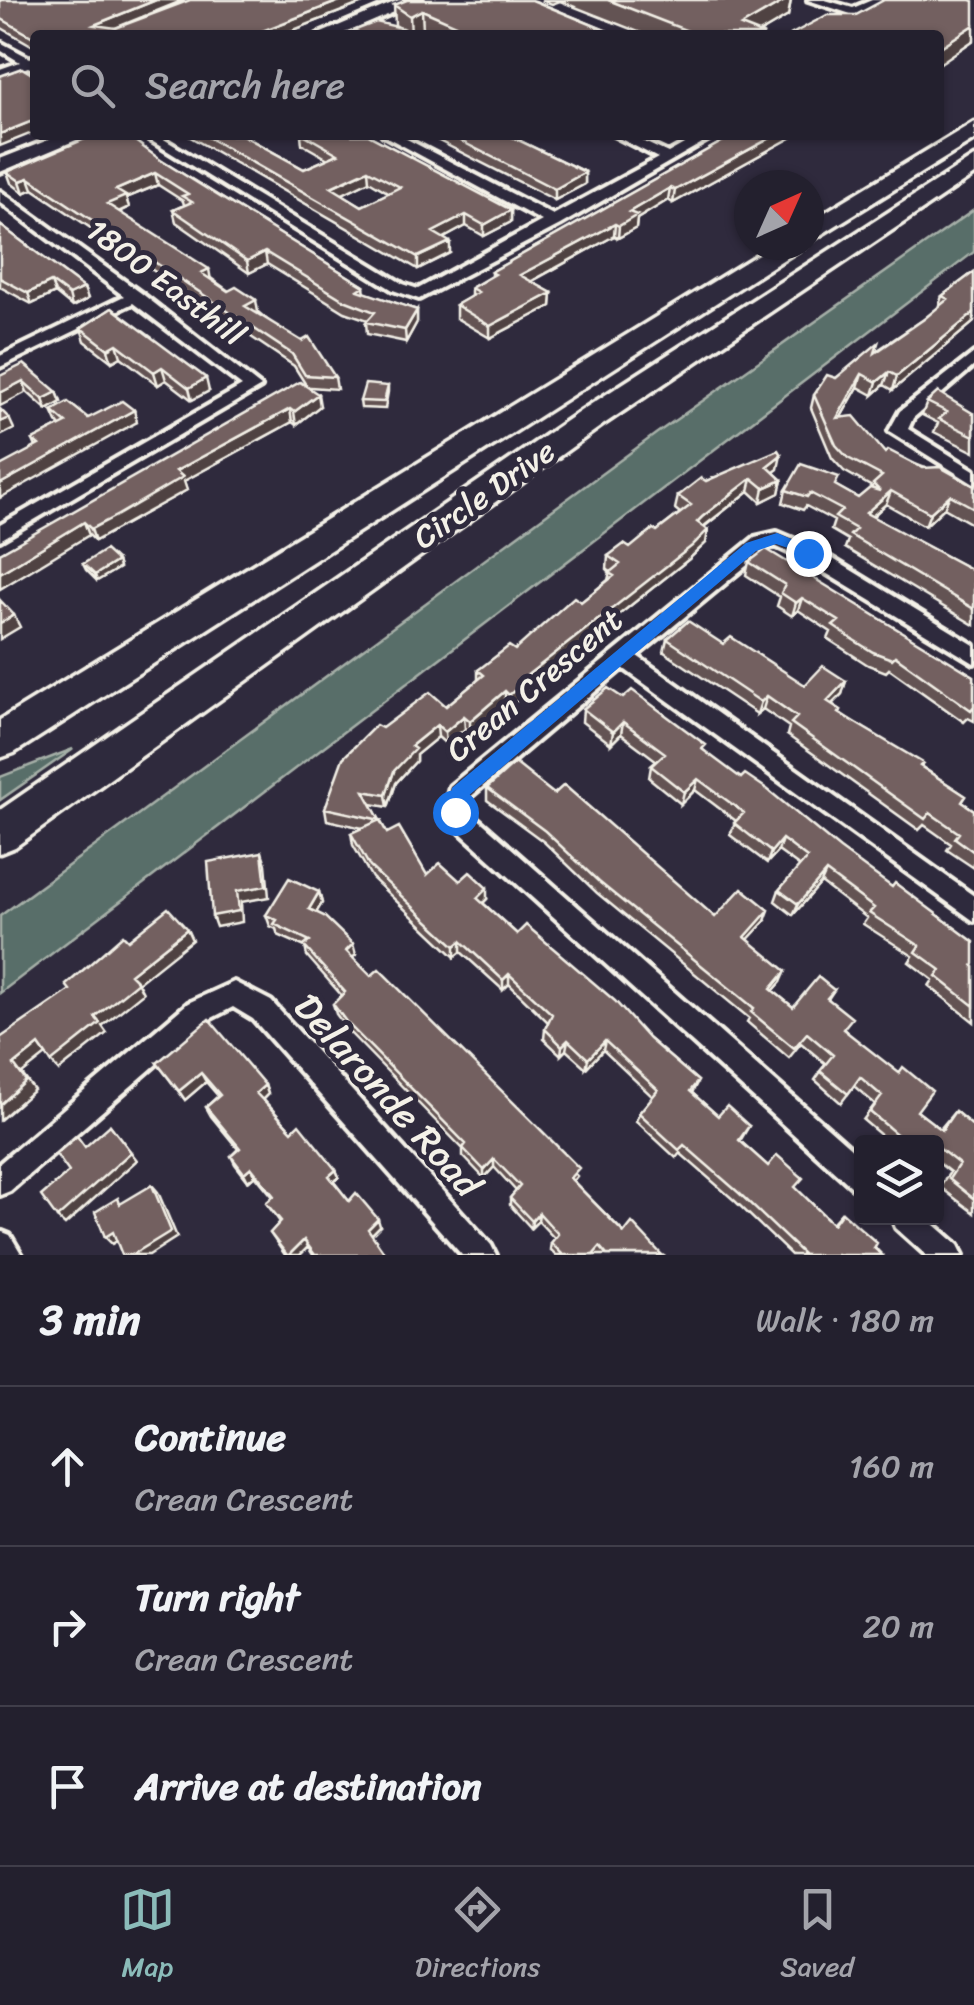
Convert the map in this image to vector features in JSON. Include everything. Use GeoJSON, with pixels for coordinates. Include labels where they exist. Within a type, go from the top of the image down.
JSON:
{"type":"FeatureCollection","features":[{"type":"Feature","properties":{"kind":"highway"},"geometry":{"type":"LineString","coordinates":[[824,224],[974,129]]}},
{"type":"Feature","properties":{"kind":"highway","name":"Circle Drive"},"geometry":{"type":"LineString","coordinates":[[0,834],[592,417],[974,164]]}},
{"type":"Feature","properties":{"kind":"highway","name":"Circle Drive"},"geometry":{"type":"LineString","coordinates":[[0,741],[768,260]]}},
{"type":"Feature","properties":{"kind":"street"},"geometry":{"type":"LineString","coordinates":[[338,30],[414,0]]}},
{"type":"Feature","properties":{"kind":"street"},"geometry":{"type":"LineString","coordinates":[[813,0],[854,12],[881,0]]}},
{"type":"Feature","properties":{"kind":"street"},"geometry":{"type":"LineString","coordinates":[[366,19],[388,29]]}},
{"type":"Feature","properties":{"kind":"street"},"geometry":{"type":"LineString","coordinates":[[0,44],[30,61]]}},
{"type":"Feature","properties":{"kind":"street"},"geometry":{"type":"LineString","coordinates":[[0,73],[30,64]]}},
{"type":"Feature","properties":{"kind":"street"},"geometry":{"type":"LineString","coordinates":[[0,166],[65,140]]}},
{"type":"Feature","properties":{"kind":"street"},"geometry":{"type":"LineString","coordinates":[[156,140],[398,287],[419,294],[701,140]]}},
{"type":"Feature","properties":{"kind":"street"},"geometry":{"type":"LineString","coordinates":[[399,140],[555,222]]}},
{"type":"Feature","properties":{"kind":"street"},"geometry":{"type":"LineString","coordinates":[[629,140],[668,158]]}},
{"type":"Feature","properties":{"kind":"street","name":"1800 Easthill"},"geometry":{"type":"LineString","coordinates":[[0,195],[253,387],[0,533]]}},
{"type":"Feature","properties":{"kind":"street"},"geometry":{"type":"LineString","coordinates":[[0,362],[136,296]]}},
{"type":"Feature","properties":{"kind":"street"},"geometry":{"type":"LineString","coordinates":[[974,358],[906,414],[898,431],[922,450],[974,478]]}},
{"type":"Feature","properties":{"kind":"street","name":"Crean Crescent"},"geometry":{"type":"LineString","coordinates":[[854,1171],[455,812],[458,793],[751,547],[777,538],[974,655]]}},
{"type":"Feature","properties":{"kind":"street"},"geometry":{"type":"LineString","coordinates":[[624,657],[974,910]]}},
{"type":"Feature","properties":{"kind":"street","name":"Delaronde Road"},"geometry":{"type":"LineString","coordinates":[[0,1181],[197,1012],[234,994],[262,1010],[481,1255]]}},
{"type":"Feature","properties":{"kind":"street"},"geometry":{"type":"LineString","coordinates":[[914,1225],[948,1255]]}},
{"type":"Feature","properties":{"kind":"street"},"geometry":{"type":"LineString","coordinates":[[0,1245],[7,1255]]}},
{"type":"Feature","properties":{"kind":"green space"},"geometry":{"type":"Polygon","coordinates":[[[974,210],[974,252],[0,993],[0,916],[657,433],[974,210]]]}},
{"type":"Feature","properties":{"kind":"green space"},"geometry":{"type":"Polygon","coordinates":[[[72,750],[0,800],[0,777],[72,750]]]}},
{"type":"Feature","properties":{"kind":"building"},"geometry":{"type":"Polygon","coordinates":[[[0,0],[156,0],[94,25],[116,28],[190,0],[342,0],[265,30],[30,30],[30,35],[0,18],[0,0]]]}},
{"type":"Feature","properties":{"kind":"building"},"geometry":{"type":"Polygon","coordinates":[[[407,0],[532,0],[605,30],[468,30],[422,10],[410,16],[394,5],[407,0]]]}},
{"type":"Feature","properties":{"kind":"building"},"geometry":{"type":"Polygon","coordinates":[[[608,0],[786,0],[741,26],[751,30],[685,30],[608,0]]]}},
{"type":"Feature","properties":{"kind":"building"},"geometry":{"type":"Polygon","coordinates":[[[884,0],[974,1],[974,25],[944,45],[944,30],[799,30],[827,15],[856,15],[884,0]]]}},
{"type":"Feature","properties":{"kind":"building"},"geometry":{"type":"Polygon","coordinates":[[[376,22],[402,28],[397,30],[356,30],[376,22]]]}},
{"type":"Feature","properties":{"kind":"building"},"geometry":{"type":"Polygon","coordinates":[[[22,68],[30,73],[30,122],[0,134],[0,76],[22,68]]]}},
{"type":"Feature","properties":{"kind":"building"},"geometry":{"type":"Polygon","coordinates":[[[82,140],[134,140],[364,286],[358,290],[417,310],[405,330],[366,322],[375,312],[344,300],[265,252],[247,261],[173,210],[192,202],[182,196],[188,194],[155,173],[116,190],[126,196],[107,204],[209,269],[201,273],[228,291],[236,287],[256,300],[245,306],[302,341],[309,337],[335,377],[305,375],[292,354],[29,178],[20,181],[7,172],[82,140]]]}},
{"type":"Feature","properties":{"kind":"building"},"geometry":{"type":"Polygon","coordinates":[[[213,140],[251,140],[304,169],[338,154],[314,140],[378,140],[511,210],[484,225],[466,215],[433,232],[450,242],[418,257],[213,140]],[[368,170],[331,187],[362,206],[400,187],[368,170]]]}},
{"type":"Feature","properties":{"kind":"building"},"geometry":{"type":"Polygon","coordinates":[[[459,140],[518,140],[585,172],[555,189],[459,140]]]}},
{"type":"Feature","properties":{"kind":"building"},"geometry":{"type":"Polygon","coordinates":[[[725,140],[767,140],[675,190],[670,188],[629,212],[637,215],[619,226],[615,224],[520,275],[552,293],[490,326],[456,305],[478,292],[471,288],[495,274],[491,272],[725,140]]]}},
{"type":"Feature","properties":{"kind":"building"},"geometry":{"type":"Polygon","coordinates":[[[0,225],[84,288],[69,295],[51,282],[28,293],[0,278],[0,225]]]}},
{"type":"Feature","properties":{"kind":"building"},"geometry":{"type":"Polygon","coordinates":[[[974,272],[974,313],[897,376],[889,372],[877,382],[862,374],[837,418],[854,416],[885,453],[888,450],[923,468],[940,467],[974,486],[974,508],[950,495],[930,513],[891,491],[866,513],[974,571],[974,609],[850,535],[856,529],[835,517],[842,510],[810,493],[807,497],[786,490],[801,464],[839,477],[835,485],[858,498],[870,488],[880,491],[873,484],[882,476],[848,458],[836,445],[814,395],[827,375],[836,378],[878,343],[875,353],[924,319],[948,299],[942,296],[974,272]]]}},
{"type":"Feature","properties":{"kind":"building"},"geometry":{"type":"Polygon","coordinates":[[[112,308],[206,378],[189,388],[162,367],[154,372],[117,344],[108,349],[81,328],[112,308]]]}},
{"type":"Feature","properties":{"kind":"building"},"geometry":{"type":"Polygon","coordinates":[[[24,364],[57,392],[43,399],[23,381],[0,393],[0,376],[24,364]]]}},
{"type":"Feature","properties":{"kind":"building"},"geometry":{"type":"Polygon","coordinates":[[[300,382],[318,394],[294,412],[290,409],[176,471],[183,477],[118,515],[91,529],[84,522],[0,573],[0,553],[300,382]]]}},
{"type":"Feature","properties":{"kind":"building"},"geometry":{"type":"Polygon","coordinates":[[[365,384],[388,386],[384,402],[360,401],[365,384]]]}},
{"type":"Feature","properties":{"kind":"building"},"geometry":{"type":"Polygon","coordinates":[[[938,392],[974,414],[974,436],[939,419],[947,412],[927,402],[938,392]]]}},
{"type":"Feature","properties":{"kind":"building"},"geometry":{"type":"Polygon","coordinates":[[[122,401],[134,410],[0,484],[0,466],[39,445],[33,440],[66,423],[52,411],[68,402],[88,418],[122,401]]]}},
{"type":"Feature","properties":{"kind":"building"},"geometry":{"type":"Polygon","coordinates":[[[778,450],[781,455],[767,466],[782,480],[764,488],[752,478],[697,522],[708,530],[692,546],[525,677],[528,679],[509,695],[505,691],[470,721],[464,716],[445,732],[437,725],[411,746],[415,749],[394,771],[386,795],[364,791],[380,820],[325,808],[343,758],[376,725],[382,728],[430,692],[446,706],[484,675],[478,670],[509,646],[515,650],[574,597],[581,602],[614,576],[609,573],[620,564],[608,556],[624,544],[630,548],[691,505],[678,496],[701,478],[706,481],[778,450]]]}},
{"type":"Feature","properties":{"kind":"building"},"geometry":{"type":"Polygon","coordinates":[[[766,549],[974,676],[971,710],[895,656],[892,659],[873,652],[852,639],[833,626],[839,621],[802,598],[796,603],[781,593],[785,585],[749,562],[766,549]]]}},
{"type":"Feature","properties":{"kind":"building"},"geometry":{"type":"Polygon","coordinates":[[[105,550],[117,561],[95,575],[83,564],[105,550]]]}},
{"type":"Feature","properties":{"kind":"building"},"geometry":{"type":"Polygon","coordinates":[[[0,600],[14,615],[0,623],[0,600]]]}},
{"type":"Feature","properties":{"kind":"building"},"geometry":{"type":"Polygon","coordinates":[[[688,621],[723,644],[731,637],[805,685],[823,666],[846,681],[827,701],[841,710],[839,713],[923,763],[920,766],[966,796],[962,802],[974,810],[974,852],[955,838],[959,833],[930,813],[925,819],[791,723],[797,717],[767,696],[761,702],[667,639],[688,621]]]}},
{"type":"Feature","properties":{"kind":"building"},"geometry":{"type":"Polygon","coordinates":[[[608,688],[623,698],[632,690],[706,745],[702,749],[741,778],[745,774],[767,789],[840,849],[892,887],[895,883],[974,942],[974,1006],[936,976],[941,970],[916,952],[920,946],[869,913],[874,908],[826,872],[798,904],[779,890],[807,858],[782,839],[771,852],[734,823],[744,813],[698,779],[684,792],[651,766],[665,753],[623,722],[613,732],[583,709],[608,688]]]}},
{"type":"Feature","properties":{"kind":"building"},"geometry":{"type":"Polygon","coordinates":[[[515,763],[554,794],[564,785],[715,917],[742,888],[769,910],[745,937],[786,971],[771,989],[793,1007],[818,977],[834,990],[827,998],[852,1018],[843,1029],[899,1073],[903,1067],[932,1091],[917,1111],[942,1130],[955,1111],[974,1127],[974,1199],[949,1179],[959,1164],[944,1152],[944,1135],[898,1135],[870,1112],[882,1096],[860,1077],[848,1094],[820,1071],[833,1055],[807,1033],[794,1048],[751,1012],[754,1008],[599,882],[545,831],[487,788],[515,763]]]}},
{"type":"Feature","properties":{"kind":"building"},"geometry":{"type":"Polygon","coordinates":[[[380,820],[387,833],[399,827],[427,875],[440,863],[460,881],[470,872],[487,888],[477,898],[517,934],[526,925],[615,1001],[649,1039],[698,1081],[690,1091],[718,1116],[727,1106],[749,1126],[739,1140],[768,1166],[777,1155],[803,1178],[795,1187],[833,1224],[842,1212],[877,1243],[874,1248],[882,1255],[804,1255],[684,1145],[679,1150],[639,1113],[658,1090],[605,1041],[588,1059],[568,1040],[562,1046],[545,1029],[552,1014],[509,974],[503,980],[461,941],[455,946],[370,867],[351,833],[380,820]]]}},
{"type":"Feature","properties":{"kind":"building"},"geometry":{"type":"Polygon","coordinates":[[[262,852],[266,886],[237,891],[239,911],[212,916],[208,862],[262,852]]]}},
{"type":"Feature","properties":{"kind":"building"},"geometry":{"type":"Polygon","coordinates":[[[289,878],[319,892],[309,909],[324,916],[353,944],[346,951],[371,976],[379,969],[579,1168],[570,1178],[624,1233],[632,1223],[662,1255],[607,1255],[600,1247],[593,1255],[563,1255],[551,1243],[558,1234],[539,1213],[532,1221],[510,1198],[520,1186],[494,1159],[484,1170],[463,1148],[466,1144],[347,1023],[333,1004],[345,992],[304,946],[310,941],[274,924],[277,920],[266,915],[289,878]]]}},
{"type":"Feature","properties":{"kind":"building"},"geometry":{"type":"Polygon","coordinates":[[[168,908],[187,929],[130,974],[138,982],[95,1017],[100,1023],[51,1062],[39,1045],[14,1065],[26,1081],[0,1105],[0,1038],[70,990],[66,985],[123,935],[128,940],[168,908]]]}},
{"type":"Feature","properties":{"kind":"building"},"geometry":{"type":"Polygon","coordinates":[[[209,1019],[265,1085],[256,1093],[292,1131],[299,1124],[336,1170],[329,1176],[349,1201],[356,1193],[378,1219],[368,1229],[386,1255],[315,1255],[304,1240],[287,1255],[270,1233],[281,1221],[266,1203],[274,1196],[251,1167],[244,1173],[231,1156],[240,1148],[206,1107],[220,1095],[201,1073],[179,1091],[157,1063],[209,1019]]]}},
{"type":"Feature","properties":{"kind":"building"},"geometry":{"type":"Polygon","coordinates":[[[110,1125],[131,1152],[57,1218],[41,1196],[69,1172],[56,1154],[77,1136],[85,1147],[110,1125]]]}},
{"type":"Feature","properties":{"kind":"building"},"geometry":{"type":"Polygon","coordinates":[[[152,1185],[171,1231],[132,1255],[122,1255],[113,1232],[105,1237],[95,1212],[118,1198],[120,1204],[152,1185]]]}},
{"type":"Feature","properties":{"kind":"route"},"geometry":{"type":"LineString","coordinates":[[455,812],[458,793],[751,547],[777,538],[808,553]]}}]}
